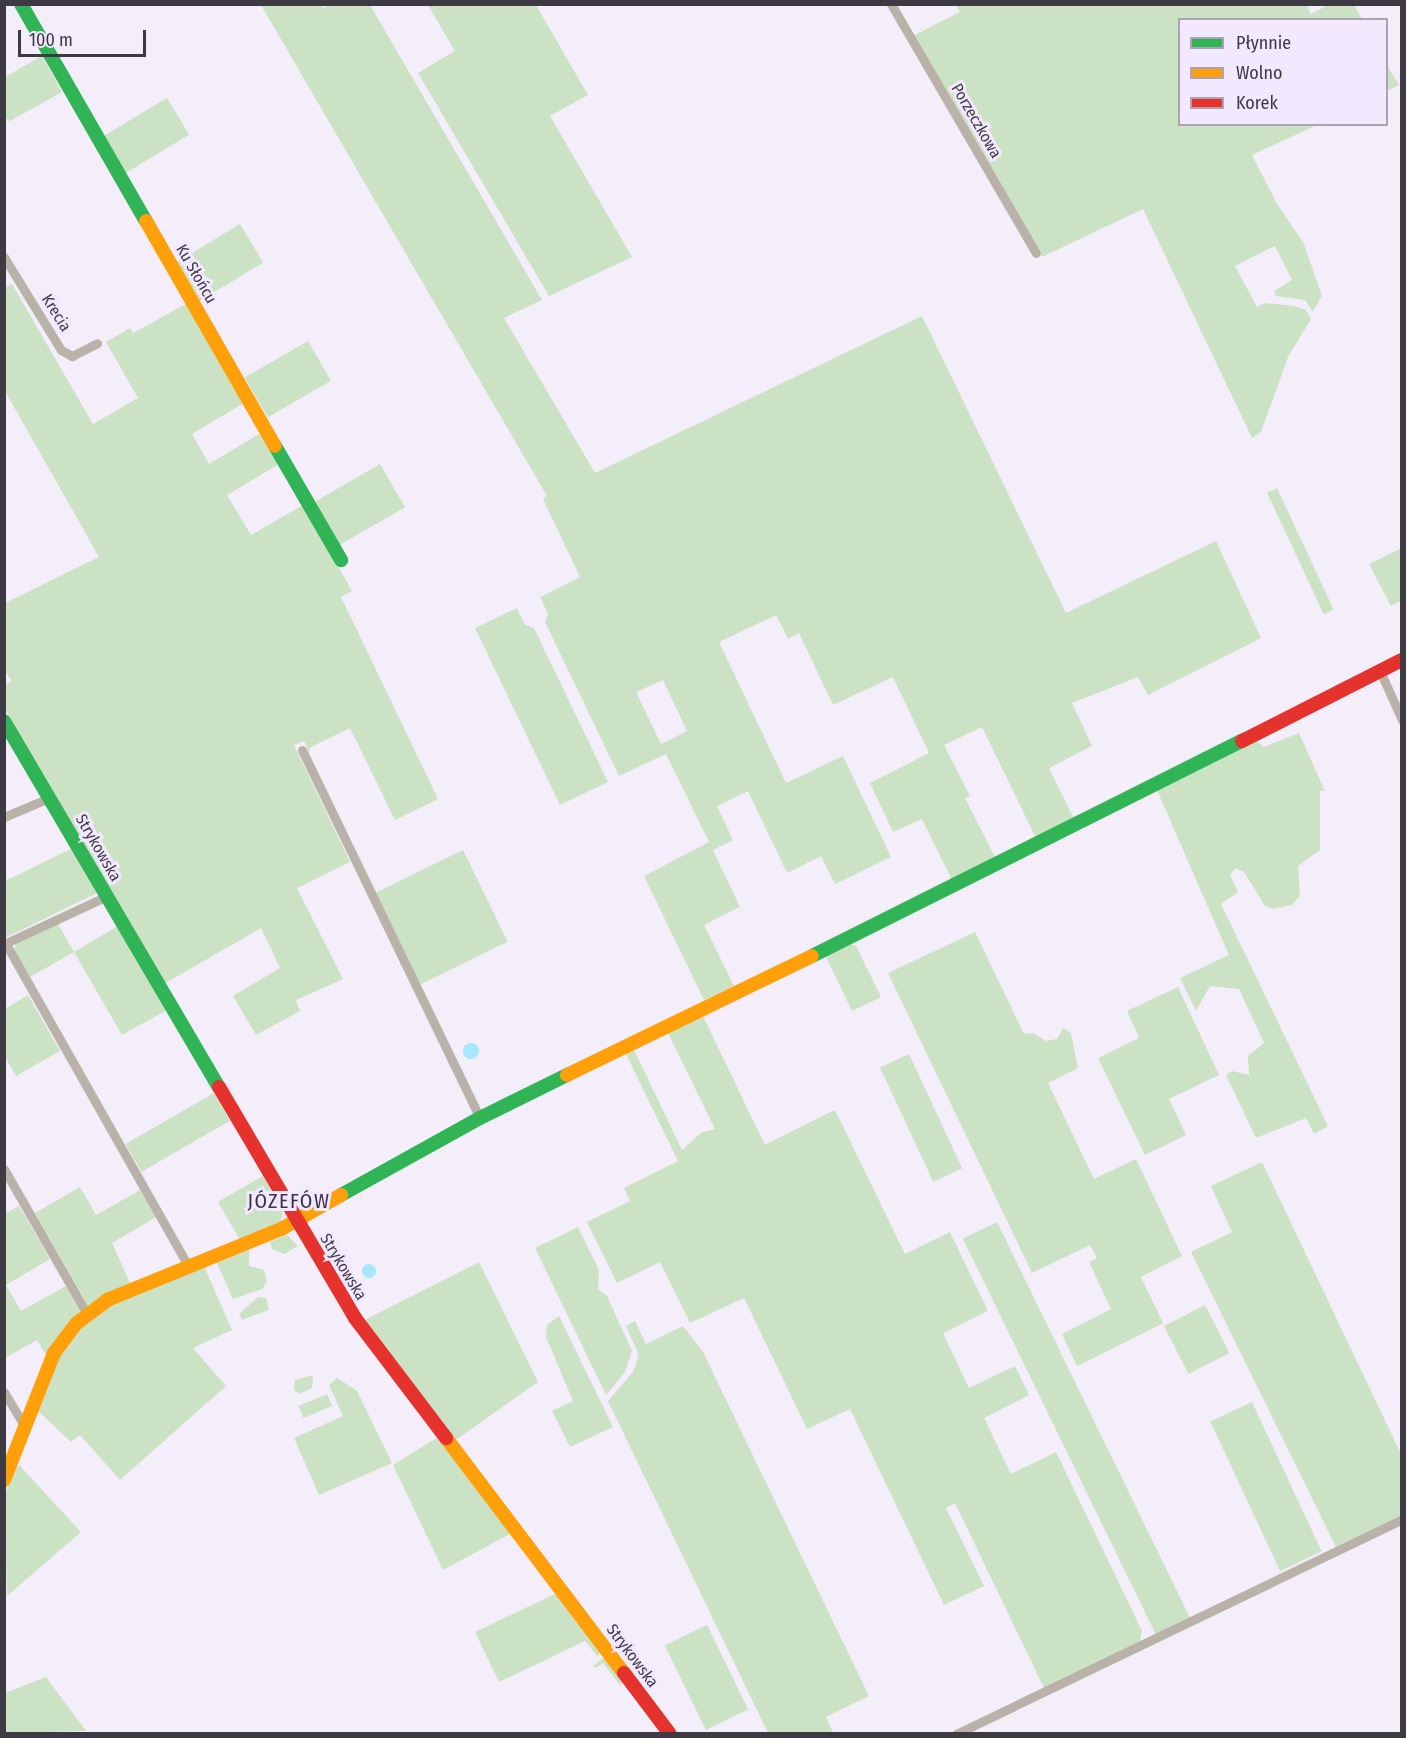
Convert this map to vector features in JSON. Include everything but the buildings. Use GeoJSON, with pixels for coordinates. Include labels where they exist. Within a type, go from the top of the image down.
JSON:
{"type":"FeatureCollection","features":[{"type":"Feature","properties":{"kind":"street","name":"Ku Słońcu"},"geometry":{"type":"LineString","coordinates":[[21,4],[341,560]]}},
{"type":"Feature","properties":{"kind":"street","name":"Porzeczkowa"},"geometry":{"type":"LineString","coordinates":[[891,4],[1036,253]]}},
{"type":"Feature","properties":{"kind":"street","name":"Krecia"},"geometry":{"type":"LineString","coordinates":[[4,257],[61,350],[72,356],[97,343]]}},
{"type":"Feature","properties":{"kind":"street"},"geometry":{"type":"LineString","coordinates":[[4,1480],[23,1424],[54,1353],[87,1314],[107,1300],[295,1221],[480,1118],[924,902],[1401,660]]}},
{"type":"Feature","properties":{"kind":"street"},"geometry":{"type":"LineString","coordinates":[[1380,671],[1401,720]]}},
{"type":"Feature","properties":{"kind":"street","name":"Strykowska"},"geometry":{"type":"LineString","coordinates":[[4,721],[295,1221],[355,1318],[670,1734]]}},
{"type":"Feature","properties":{"kind":"street"},"geometry":{"type":"LineString","coordinates":[[302,750],[480,1118]]}},
{"type":"Feature","properties":{"kind":"street"},"geometry":{"type":"LineString","coordinates":[[4,817],[49,798]]}},
{"type":"Feature","properties":{"kind":"street"},"geometry":{"type":"LineString","coordinates":[[107,896],[5,944],[189,1267]]}},
{"type":"Feature","properties":{"kind":"street"},"geometry":{"type":"LineString","coordinates":[[4,1169],[87,1314]]}},
{"type":"Feature","properties":{"kind":"street"},"geometry":{"type":"LineString","coordinates":[[4,1392],[23,1424]]}},
{"type":"Feature","properties":{"kind":"street"},"geometry":{"type":"LineString","coordinates":[[956,1734],[1401,1519]]}},
{"type":"Feature","properties":{"kind":"green space"},"geometry":{"type":"Polygon","coordinates":[[[1306,4],[1311,14],[1328,5],[1354,5],[1361,18],[1178,18],[1178,126],[1315,126],[1252,155],[1277,204],[1303,242],[1322,295],[1313,312],[1305,300],[1276,296],[1274,291],[1292,280],[1275,246],[1235,266],[1257,307],[1264,303],[1295,306],[1306,310],[1311,319],[1288,357],[1261,432],[1252,438],[1143,209],[1042,257],[913,36],[960,12],[956,5],[1306,4]]]}},
{"type":"Feature","properties":{"kind":"green space"},"geometry":{"type":"Polygon","coordinates":[[[261,5],[321,5],[323,8],[330,5],[370,5],[542,300],[504,318],[595,473],[922,316],[1066,613],[1216,541],[1261,638],[1148,695],[1138,677],[1072,703],[1092,746],[1049,768],[1074,819],[1036,838],[982,727],[944,745],[970,796],[965,798],[995,857],[953,882],[922,819],[893,832],[870,783],[929,753],[893,677],[833,705],[799,633],[788,639],[776,615],[719,642],[786,783],[843,756],[891,857],[835,884],[821,856],[787,873],[748,791],[717,806],[733,840],[713,850],[740,907],[704,925],[734,986],[704,1000],[644,876],[709,842],[666,754],[619,776],[545,622],[548,614],[540,597],[580,577],[543,499],[547,496],[261,5]],[[663,680],[636,692],[661,744],[687,731],[663,680]]]}},
{"type":"Feature","properties":{"kind":"green space"},"geometry":{"type":"Polygon","coordinates":[[[428,5],[536,5],[588,95],[550,116],[632,257],[549,296],[418,73],[455,51],[428,5]]]}},
{"type":"Feature","properties":{"kind":"green space"},"geometry":{"type":"Polygon","coordinates":[[[42,56],[62,92],[10,121],[5,118],[5,77],[42,56]]]}},
{"type":"Feature","properties":{"kind":"green space"},"geometry":{"type":"Polygon","coordinates":[[[1388,67],[1399,85],[1388,90],[1388,67]]]}},
{"type":"Feature","properties":{"kind":"green space"},"geometry":{"type":"Polygon","coordinates":[[[167,98],[189,135],[126,173],[104,136],[167,98]]]}},
{"type":"Feature","properties":{"kind":"green space"},"geometry":{"type":"Polygon","coordinates":[[[240,224],[263,263],[200,301],[177,262],[240,224]]]}},
{"type":"Feature","properties":{"kind":"green space"},"geometry":{"type":"Polygon","coordinates":[[[12,284],[93,424],[138,398],[106,342],[130,328],[133,333],[186,304],[244,403],[192,434],[209,464],[261,433],[279,464],[227,495],[251,535],[303,505],[352,591],[341,597],[438,799],[395,820],[350,728],[311,747],[309,752],[304,741],[294,745],[350,862],[297,888],[343,979],[296,1000],[300,1011],[256,1035],[233,996],[280,968],[261,928],[164,984],[5,709],[5,685],[12,681],[5,671],[5,603],[99,557],[5,391],[5,288],[12,284]]]}},
{"type":"Feature","properties":{"kind":"green space"},"geometry":{"type":"Polygon","coordinates":[[[308,341],[331,381],[268,417],[245,378],[308,341]]]}},
{"type":"Feature","properties":{"kind":"green space"},"geometry":{"type":"Polygon","coordinates":[[[380,464],[405,507],[340,545],[315,502],[380,464]]]}},
{"type":"Feature","properties":{"kind":"green space"},"geometry":{"type":"Polygon","coordinates":[[[1277,488],[1334,609],[1324,614],[1267,493],[1277,488]]]}},
{"type":"Feature","properties":{"kind":"green space"},"geometry":{"type":"Polygon","coordinates":[[[1401,548],[1401,601],[1391,606],[1369,564],[1401,548]]]}},
{"type":"Feature","properties":{"kind":"green space"},"geometry":{"type":"Polygon","coordinates":[[[517,608],[525,625],[534,628],[608,782],[560,805],[475,628],[517,608]]]}},
{"type":"Feature","properties":{"kind":"green space"},"geometry":{"type":"Polygon","coordinates":[[[1299,733],[1325,791],[1320,791],[1320,850],[1298,866],[1300,896],[1292,905],[1272,909],[1265,906],[1244,872],[1235,868],[1230,875],[1238,892],[1221,904],[1328,1126],[1314,1134],[1306,1118],[1256,1138],[1226,1075],[1232,1071],[1249,1075],[1248,1056],[1264,1043],[1239,989],[1210,986],[1196,1011],[1180,978],[1229,955],[1156,788],[1255,739],[1264,747],[1299,733]]]}},
{"type":"Feature","properties":{"kind":"green space"},"geometry":{"type":"Polygon","coordinates":[[[73,848],[99,892],[5,938],[5,881],[73,848]]]}},
{"type":"Feature","properties":{"kind":"green space"},"geometry":{"type":"Polygon","coordinates":[[[463,850],[508,942],[421,984],[376,893],[463,850]]]}},
{"type":"Feature","properties":{"kind":"green space"},"geometry":{"type":"Polygon","coordinates":[[[58,924],[74,952],[30,977],[14,951],[16,944],[58,924]]]}},
{"type":"Feature","properties":{"kind":"green space"},"geometry":{"type":"Polygon","coordinates":[[[118,926],[167,1010],[122,1035],[74,952],[118,926]]]}},
{"type":"Feature","properties":{"kind":"green space"},"geometry":{"type":"Polygon","coordinates":[[[975,932],[1024,1034],[1033,1033],[1046,1041],[1057,1039],[1063,1028],[1071,1033],[1078,1068],[1048,1083],[1094,1179],[1136,1159],[1182,1256],[1141,1277],[1163,1323],[1077,1366],[1062,1334],[1111,1309],[1089,1262],[1097,1258],[1090,1245],[1032,1273],[888,973],[975,932]]]}},
{"type":"Feature","properties":{"kind":"green space"},"geometry":{"type":"Polygon","coordinates":[[[848,943],[856,946],[881,997],[852,1011],[827,959],[827,952],[848,943]]]}},
{"type":"Feature","properties":{"kind":"green space"},"geometry":{"type":"Polygon","coordinates":[[[1178,987],[1219,1075],[1169,1099],[1186,1135],[1145,1155],[1098,1058],[1139,1038],[1127,1011],[1178,987]]]}},
{"type":"Feature","properties":{"kind":"green space"},"geometry":{"type":"Polygon","coordinates":[[[28,995],[60,1051],[16,1076],[5,1057],[5,1009],[28,995]]]}},
{"type":"Feature","properties":{"kind":"green space"},"geometry":{"type":"Polygon","coordinates":[[[702,1014],[765,1145],[835,1110],[905,1254],[950,1232],[988,1311],[943,1333],[969,1388],[1015,1366],[1029,1395],[984,1418],[1011,1474],[1056,1452],[1142,1631],[1140,1642],[1044,1688],[955,1503],[946,1508],[984,1586],[944,1605],[850,1409],[807,1429],[744,1298],[690,1323],[660,1262],[617,1283],[587,1222],[630,1201],[624,1188],[678,1161],[625,1052],[633,1048],[682,1150],[701,1133],[715,1129],[667,1031],[702,1014]]]}},
{"type":"Feature","properties":{"kind":"green space"},"geometry":{"type":"Polygon","coordinates":[[[909,1054],[962,1168],[933,1182],[880,1068],[909,1054]]]}},
{"type":"Feature","properties":{"kind":"green space"},"geometry":{"type":"Polygon","coordinates":[[[214,1093],[230,1121],[142,1172],[126,1144],[214,1093]]]}},
{"type":"Feature","properties":{"kind":"green space"},"geometry":{"type":"Polygon","coordinates":[[[1262,1162],[1401,1454],[1401,1516],[1336,1547],[1191,1252],[1232,1232],[1211,1186],[1262,1162]]]}},
{"type":"Feature","properties":{"kind":"green space"},"geometry":{"type":"Polygon","coordinates":[[[263,1176],[283,1212],[280,1223],[240,1240],[218,1202],[263,1176]]]}},
{"type":"Feature","properties":{"kind":"green space"},"geometry":{"type":"Polygon","coordinates":[[[80,1187],[96,1215],[140,1190],[156,1217],[112,1243],[131,1285],[89,1307],[35,1213],[80,1187]]]}},
{"type":"Feature","properties":{"kind":"green space"},"geometry":{"type":"Polygon","coordinates":[[[19,1206],[50,1259],[6,1285],[21,1311],[66,1286],[81,1313],[69,1321],[46,1355],[37,1340],[5,1358],[4,1214],[19,1206]]]}},
{"type":"Feature","properties":{"kind":"green space"},"geometry":{"type":"Polygon","coordinates":[[[997,1222],[1190,1617],[1156,1634],[963,1239],[997,1222]]]}},
{"type":"Feature","properties":{"kind":"green space"},"geometry":{"type":"Polygon","coordinates":[[[578,1227],[599,1270],[598,1289],[607,1296],[632,1351],[625,1372],[606,1395],[535,1248],[578,1227]]]}},
{"type":"Feature","properties":{"kind":"green space"},"geometry":{"type":"Polygon","coordinates":[[[287,1235],[298,1246],[284,1254],[272,1249],[270,1242],[287,1235]]]}},
{"type":"Feature","properties":{"kind":"green space"},"geometry":{"type":"Polygon","coordinates":[[[249,1250],[249,1266],[264,1270],[267,1282],[262,1289],[233,1299],[217,1263],[249,1250]]]}},
{"type":"Feature","properties":{"kind":"green space"},"geometry":{"type":"Polygon","coordinates":[[[479,1262],[538,1382],[454,1441],[363,1321],[479,1262]]]}},
{"type":"Feature","properties":{"kind":"green space"},"geometry":{"type":"Polygon","coordinates":[[[204,1266],[232,1330],[193,1348],[226,1386],[120,1480],[80,1435],[71,1442],[35,1408],[53,1364],[76,1329],[109,1304],[204,1266]]]}},
{"type":"Feature","properties":{"kind":"green space"},"geometry":{"type":"Polygon","coordinates":[[[258,1297],[266,1298],[269,1310],[242,1320],[239,1314],[258,1297]]]}},
{"type":"Feature","properties":{"kind":"green space"},"geometry":{"type":"Polygon","coordinates":[[[1205,1305],[1230,1353],[1189,1374],[1164,1326],[1205,1305]]]}},
{"type":"Feature","properties":{"kind":"green space"},"geometry":{"type":"Polygon","coordinates":[[[559,1316],[613,1427],[570,1447],[552,1411],[573,1401],[546,1337],[547,1325],[559,1316]]]}},
{"type":"Feature","properties":{"kind":"green space"},"geometry":{"type":"Polygon","coordinates":[[[635,1321],[646,1344],[683,1326],[703,1352],[869,1696],[826,1717],[833,1733],[768,1733],[608,1401],[633,1372],[637,1361],[638,1353],[626,1326],[635,1321]]]}},
{"type":"Feature","properties":{"kind":"green space"},"geometry":{"type":"Polygon","coordinates":[[[313,1375],[312,1388],[299,1394],[294,1390],[295,1380],[313,1375]]]}},
{"type":"Feature","properties":{"kind":"green space"},"geometry":{"type":"Polygon","coordinates":[[[337,1378],[357,1391],[392,1463],[319,1495],[294,1438],[343,1416],[329,1385],[337,1378]]]}},
{"type":"Feature","properties":{"kind":"green space"},"geometry":{"type":"Polygon","coordinates":[[[327,1394],[332,1406],[304,1418],[298,1406],[327,1394]]]}},
{"type":"Feature","properties":{"kind":"green space"},"geometry":{"type":"Polygon","coordinates":[[[1252,1402],[1322,1552],[1280,1571],[1210,1421],[1252,1402]]]}},
{"type":"Feature","properties":{"kind":"green space"},"geometry":{"type":"Polygon","coordinates":[[[438,1437],[512,1533],[443,1570],[393,1465],[438,1437]]]}},
{"type":"Feature","properties":{"kind":"green space"},"geometry":{"type":"Polygon","coordinates":[[[20,1466],[81,1532],[7,1596],[5,1496],[13,1467],[20,1466]]]}},
{"type":"Feature","properties":{"kind":"green space"},"geometry":{"type":"Polygon","coordinates":[[[557,1593],[603,1651],[597,1656],[585,1641],[499,1682],[475,1632],[557,1593]]]}},
{"type":"Feature","properties":{"kind":"green space"},"geometry":{"type":"Polygon","coordinates":[[[707,1625],[748,1709],[706,1730],[665,1646],[707,1625]]]}},
{"type":"Feature","properties":{"kind":"green space"},"geometry":{"type":"Polygon","coordinates":[[[607,1655],[626,1680],[620,1685],[603,1663],[596,1668],[593,1666],[607,1655]]]}},
{"type":"Feature","properties":{"kind":"green space"},"geometry":{"type":"Polygon","coordinates":[[[46,1677],[86,1731],[5,1733],[5,1693],[46,1677]]]}},
{"type":"Feature","properties":{"kind":"water"},"geometry":{"type":"Polygon","coordinates":[[[471,1043],[479,1051],[471,1059],[463,1051],[471,1043]]]}},
{"type":"Feature","properties":{"kind":"water"},"geometry":{"type":"Polygon","coordinates":[[[369,1264],[374,1266],[376,1271],[374,1276],[369,1278],[364,1276],[362,1271],[364,1266],[369,1264]]]}},
{"type":"Feature","properties":{"kind":"traffic: fast"},"geometry":{"type":"LineString","coordinates":[[21,4],[146,221]]}},
{"type":"Feature","properties":{"kind":"traffic: fast"},"geometry":{"type":"LineString","coordinates":[[275,446],[341,560]]}},
{"type":"Feature","properties":{"kind":"traffic: fast"},"geometry":{"type":"LineString","coordinates":[[4,721],[219,1087]]}},
{"type":"Feature","properties":{"kind":"traffic: fast"},"geometry":{"type":"LineString","coordinates":[[812,956],[1242,741]]}},
{"type":"Feature","properties":{"kind":"traffic: fast"},"geometry":{"type":"LineString","coordinates":[[341,1195],[480,1118],[567,1075]]}},
{"type":"Feature","properties":{"kind":"traffic: slow"},"geometry":{"type":"LineString","coordinates":[[146,221],[275,446]]}},
{"type":"Feature","properties":{"kind":"traffic: slow"},"geometry":{"type":"LineString","coordinates":[[567,1075],[812,956]]}},
{"type":"Feature","properties":{"kind":"traffic: slow"},"geometry":{"type":"LineString","coordinates":[[4,1480],[54,1353],[77,1323],[107,1300],[283,1228],[341,1195]]}},
{"type":"Feature","properties":{"kind":"traffic: slow"},"geometry":{"type":"LineString","coordinates":[[446,1438],[624,1673]]}},
{"type":"Feature","properties":{"kind":"traffic: jam"},"geometry":{"type":"LineString","coordinates":[[1242,741],[1402,660]]}},
{"type":"Feature","properties":{"kind":"traffic: jam"},"geometry":{"type":"LineString","coordinates":[[219,1087],[355,1318],[446,1438]]}},
{"type":"Feature","properties":{"kind":"traffic: jam"},"geometry":{"type":"LineString","coordinates":[[624,1673],[670,1734]]}},
{"type":"Feature","properties":{"kind":"district","name":"JÓZEFÓW"},"geometry":{"type":"Point","coordinates":[289,1201]}}]}
